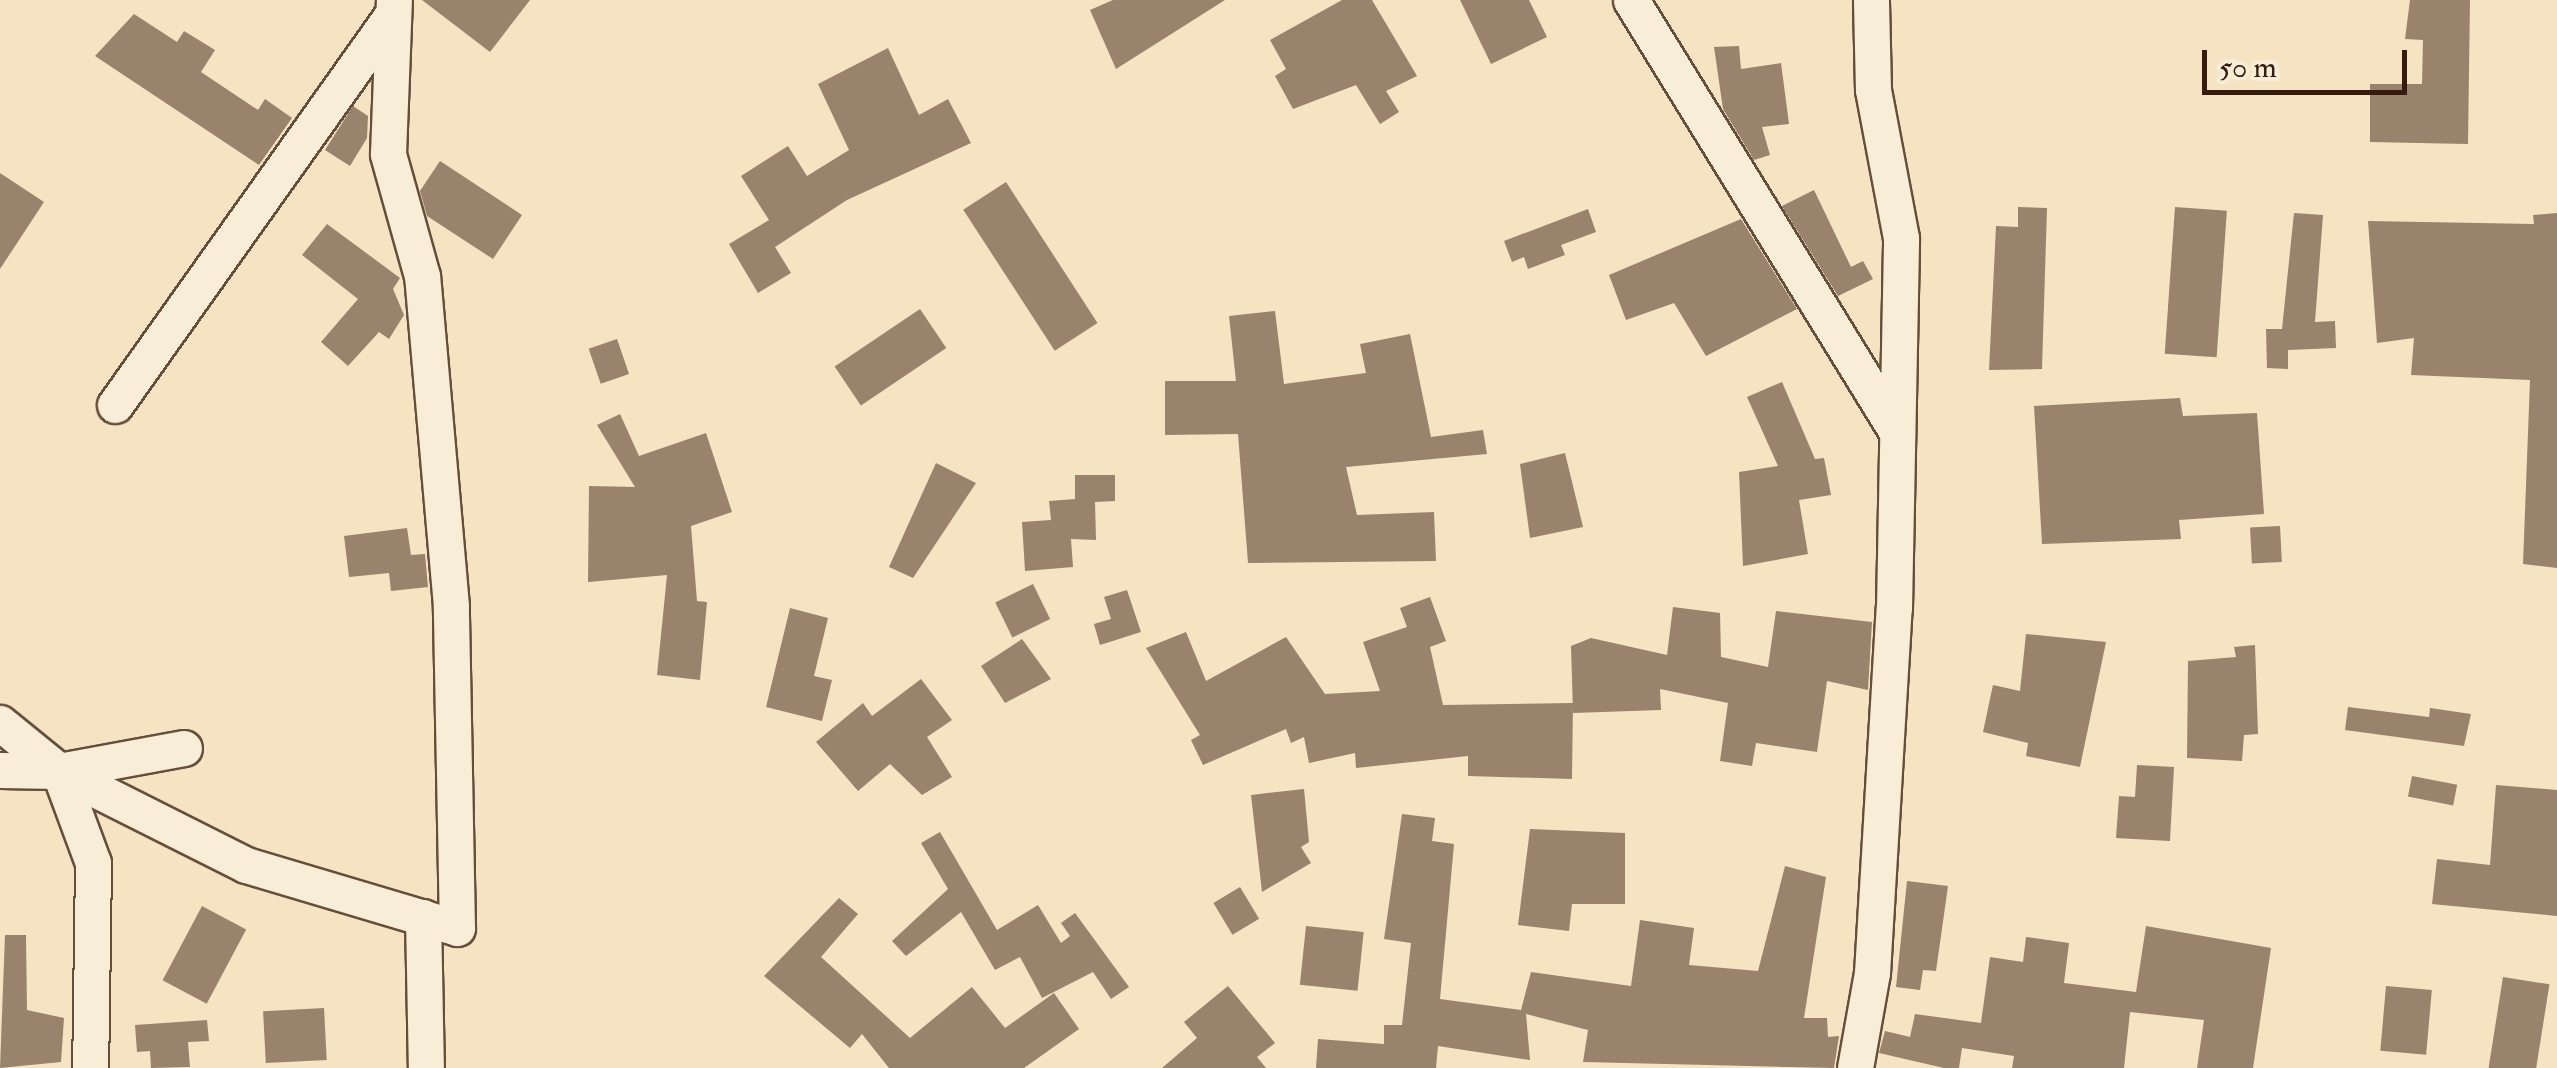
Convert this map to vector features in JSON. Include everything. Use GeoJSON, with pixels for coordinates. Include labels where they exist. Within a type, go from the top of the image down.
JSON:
{"type":"FeatureCollection","features":[{"type":"Feature","properties":{"kind":"street"},"geometry":{"type":"LineString","coordinates":[[1631,0],[1897,432]]}},
{"type":"Feature","properties":{"kind":"street"},"geometry":{"type":"LineString","coordinates":[[1856,1068],[1873,956],[1897,432],[1901,238],[1873,90],[1871,0]]}},
{"type":"Feature","properties":{"kind":"street"},"geometry":{"type":"LineString","coordinates":[[114,405],[394,5]]}},
{"type":"Feature","properties":{"kind":"street"},"geometry":{"type":"LineString","coordinates":[[0,722],[59,771],[246,864],[457,928],[451,606],[422,276],[388,154],[394,5]]}},
{"type":"Feature","properties":{"kind":"street"},"geometry":{"type":"LineString","coordinates":[[0,770],[59,771],[184,748]]}},
{"type":"Feature","properties":{"kind":"street"},"geometry":{"type":"LineString","coordinates":[[59,771],[93,863],[90,1068]]}},
{"type":"Feature","properties":{"kind":"street"},"geometry":{"type":"LineString","coordinates":[[423,917],[426,1068]]}},
{"type":"Feature","properties":{"kind":"building"},"geometry":{"type":"Polygon","coordinates":[[[422,0],[530,0],[490,52],[422,0]]]}},
{"type":"Feature","properties":{"kind":"building"},"geometry":{"type":"Polygon","coordinates":[[[1113,0],[1225,0],[1116,69],[1090,10],[1113,0]]]}},
{"type":"Feature","properties":{"kind":"building"},"geometry":{"type":"Polygon","coordinates":[[[1342,0],[1372,0],[1417,76],[1386,91],[1399,112],[1380,124],[1356,85],[1293,109],[1275,76],[1286,69],[1270,40],[1342,0]]]}},
{"type":"Feature","properties":{"kind":"building"},"geometry":{"type":"Polygon","coordinates":[[[1460,0],[1529,0],[1547,37],[1491,64],[1460,0]]]}},
{"type":"Feature","properties":{"kind":"building"},"geometry":{"type":"Polygon","coordinates":[[[2410,0],[2470,0],[2468,144],[2370,142],[2370,84],[2422,84],[2423,40],[2405,39],[2410,0]]]}},
{"type":"Feature","properties":{"kind":"building"},"geometry":{"type":"Polygon","coordinates":[[[134,14],[177,42],[184,31],[215,50],[201,72],[258,110],[265,99],[292,118],[259,165],[95,56],[134,14]]]}},
{"type":"Feature","properties":{"kind":"building"},"geometry":{"type":"Polygon","coordinates":[[[1739,46],[1741,69],[1781,63],[1789,124],[1762,127],[1770,155],[1754,160],[1723,109],[1714,47],[1739,46]]]}},
{"type":"Feature","properties":{"kind":"building"},"geometry":{"type":"Polygon","coordinates":[[[888,48],[919,115],[948,99],[971,143],[847,200],[775,247],[791,273],[758,293],[729,244],[769,220],[741,176],[788,146],[807,176],[849,150],[818,84],[888,48]]]}},
{"type":"Feature","properties":{"kind":"building"},"geometry":{"type":"Polygon","coordinates":[[[353,106],[368,116],[367,138],[350,166],[325,150],[353,106]]]}},
{"type":"Feature","properties":{"kind":"building"},"geometry":{"type":"Polygon","coordinates":[[[440,161],[522,215],[493,259],[427,216],[420,191],[440,161]]]}},
{"type":"Feature","properties":{"kind":"building"},"geometry":{"type":"Polygon","coordinates":[[[0,173],[44,202],[0,269],[0,173]]]}},
{"type":"Feature","properties":{"kind":"building"},"geometry":{"type":"Polygon","coordinates":[[[1006,182],[1097,323],[1055,351],[963,210],[1006,182]]]}},
{"type":"Feature","properties":{"kind":"building"},"geometry":{"type":"Polygon","coordinates":[[[1814,190],[1851,267],[1863,261],[1873,279],[1838,296],[1782,206],[1814,190]]]}},
{"type":"Feature","properties":{"kind":"building"},"geometry":{"type":"Polygon","coordinates":[[[2018,207],[2047,208],[2042,369],[1989,370],[1996,226],[2018,227],[2018,207]]]}},
{"type":"Feature","properties":{"kind":"building"},"geometry":{"type":"Polygon","coordinates":[[[2175,207],[2227,211],[2217,357],[2165,354],[2175,207]]]}},
{"type":"Feature","properties":{"kind":"building"},"geometry":{"type":"Polygon","coordinates":[[[1588,209],[1596,232],[1561,245],[1565,255],[1528,269],[1524,257],[1512,262],[1504,241],[1588,209]]]}},
{"type":"Feature","properties":{"kind":"building"},"geometry":{"type":"Polygon","coordinates":[[[2294,213],[2323,215],[2315,322],[2335,321],[2336,348],[2288,350],[2288,369],[2267,368],[2266,329],[2282,329],[2294,213]]]}},
{"type":"Feature","properties":{"kind":"building"},"geometry":{"type":"Polygon","coordinates":[[[2557,213],[2557,568],[2523,564],[2530,380],[2411,375],[2414,338],[2377,343],[2368,221],[2534,224],[2533,215],[2557,213]]]}},
{"type":"Feature","properties":{"kind":"building"},"geometry":{"type":"Polygon","coordinates":[[[1741,219],[1797,309],[1706,356],[1674,303],[1626,320],[1609,275],[1741,219]]]}},
{"type":"Feature","properties":{"kind":"building"},"geometry":{"type":"Polygon","coordinates":[[[327,224],[400,278],[393,289],[404,315],[389,339],[379,332],[348,366],[321,342],[358,299],[302,255],[327,224]]]}},
{"type":"Feature","properties":{"kind":"building"},"geometry":{"type":"Polygon","coordinates":[[[920,309],[946,348],[861,406],[835,367],[920,309]]]}},
{"type":"Feature","properties":{"kind":"building"},"geometry":{"type":"Polygon","coordinates":[[[1275,311],[1284,384],[1366,373],[1360,344],[1410,334],[1431,437],[1483,430],[1487,454],[1346,467],[1357,515],[1434,512],[1436,561],[1248,563],[1238,434],[1165,435],[1165,381],[1236,381],[1229,316],[1275,311]]]}},
{"type":"Feature","properties":{"kind":"building"},"geometry":{"type":"Polygon","coordinates":[[[617,339],[629,374],[601,384],[589,349],[617,339]]]}},
{"type":"Feature","properties":{"kind":"building"},"geometry":{"type":"Polygon","coordinates":[[[1782,382],[1815,459],[1824,458],[1831,495],[1799,500],[1808,554],[1743,566],[1739,472],[1778,466],[1747,397],[1782,382]]]}},
{"type":"Feature","properties":{"kind":"building"},"geometry":{"type":"Polygon","coordinates":[[[2180,398],[2183,416],[2257,413],[2264,514],[2179,520],[2181,539],[2042,544],[2034,406],[2180,398]]]}},
{"type":"Feature","properties":{"kind":"building"},"geometry":{"type":"Polygon","coordinates":[[[620,414],[639,456],[706,433],[732,512],[691,526],[697,601],[707,602],[700,680],[657,675],[667,575],[588,582],[589,486],[635,487],[597,425],[620,414]]]}},
{"type":"Feature","properties":{"kind":"building"},"geometry":{"type":"Polygon","coordinates":[[[1565,453],[1583,527],[1530,538],[1520,464],[1565,453]]]}},
{"type":"Feature","properties":{"kind":"building"},"geometry":{"type":"Polygon","coordinates":[[[936,463],[976,483],[913,578],[889,567],[936,463]]]}},
{"type":"Feature","properties":{"kind":"building"},"geometry":{"type":"Polygon","coordinates":[[[1075,475],[1115,475],[1115,501],[1095,502],[1096,540],[1071,539],[1073,567],[1025,571],[1022,522],[1051,520],[1049,501],[1075,499],[1075,475]]]}},
{"type":"Feature","properties":{"kind":"building"},"geometry":{"type":"Polygon","coordinates":[[[2280,526],[2282,562],[2252,564],[2250,528],[2280,526]]]}},
{"type":"Feature","properties":{"kind":"building"},"geometry":{"type":"Polygon","coordinates":[[[407,528],[411,555],[425,554],[428,587],[391,591],[389,573],[349,577],[344,536],[407,528]]]}},
{"type":"Feature","properties":{"kind":"building"},"geometry":{"type":"Polygon","coordinates":[[[1033,584],[1050,619],[1012,637],[995,602],[1033,584]]]}},
{"type":"Feature","properties":{"kind":"building"},"geometry":{"type":"Polygon","coordinates":[[[1127,590],[1141,632],[1100,645],[1094,624],[1111,619],[1104,597],[1127,590]]]}},
{"type":"Feature","properties":{"kind":"building"},"geometry":{"type":"Polygon","coordinates":[[[1430,597],[1446,641],[1430,647],[1443,705],[1573,703],[1572,779],[1468,776],[1468,756],[1356,768],[1355,753],[1309,763],[1304,737],[1291,743],[1286,729],[1203,765],[1191,740],[1200,735],[1146,648],[1186,632],[1206,681],[1286,637],[1325,694],[1380,691],[1363,642],[1407,627],[1400,608],[1430,597]]]}},
{"type":"Feature","properties":{"kind":"building"},"geometry":{"type":"Polygon","coordinates":[[[1673,607],[1720,613],[1721,657],[1768,667],[1776,611],[1872,622],[1868,690],[1827,681],[1817,752],[1756,743],[1752,766],[1720,761],[1728,703],[1660,689],[1661,710],[1573,713],[1571,646],[1591,638],[1667,655],[1673,607]]]}},
{"type":"Feature","properties":{"kind":"building"},"geometry":{"type":"Polygon","coordinates":[[[790,608],[828,618],[814,676],[832,680],[822,721],[766,707],[790,608]]]}},
{"type":"Feature","properties":{"kind":"building"},"geometry":{"type":"Polygon","coordinates":[[[2026,634],[2106,642],[2080,767],[2026,756],[2028,743],[1983,732],[1993,685],[2020,691],[2026,634]]]}},
{"type":"Feature","properties":{"kind":"building"},"geometry":{"type":"Polygon","coordinates":[[[1022,639],[1051,679],[1005,703],[981,666],[1022,639]]]}},
{"type":"Feature","properties":{"kind":"building"},"geometry":{"type":"Polygon","coordinates":[[[2255,645],[2258,734],[2244,735],[2242,761],[2187,758],[2188,661],[2236,657],[2234,647],[2255,645]]]}},
{"type":"Feature","properties":{"kind":"building"},"geometry":{"type":"Polygon","coordinates":[[[921,679],[952,720],[927,737],[952,777],[922,795],[890,764],[858,791],[816,742],[863,703],[872,716],[921,679]]]}},
{"type":"Feature","properties":{"kind":"building"},"geometry":{"type":"Polygon","coordinates":[[[2348,707],[2429,717],[2430,708],[2471,714],[2464,746],[2345,730],[2348,707]]]}},
{"type":"Feature","properties":{"kind":"building"},"geometry":{"type":"Polygon","coordinates":[[[2137,765],[2174,767],[2170,841],[2116,838],[2119,796],[2135,797],[2137,765]]]}},
{"type":"Feature","properties":{"kind":"building"},"geometry":{"type":"Polygon","coordinates":[[[2412,776],[2457,785],[2453,805],[2408,797],[2412,776]]]}},
{"type":"Feature","properties":{"kind":"building"},"geometry":{"type":"Polygon","coordinates":[[[2496,785],[2557,790],[2557,916],[2432,904],[2437,859],[2490,865],[2496,785]]]}},
{"type":"Feature","properties":{"kind":"building"},"geometry":{"type":"Polygon","coordinates":[[[1304,789],[1309,842],[1301,847],[1311,863],[1262,892],[1251,795],[1304,789]]]}},
{"type":"Feature","properties":{"kind":"building"},"geometry":{"type":"Polygon","coordinates":[[[1402,814],[1435,818],[1432,841],[1454,844],[1440,999],[1521,1010],[1531,972],[1631,986],[1640,920],[1694,928],[1689,965],[1758,971],[1785,866],[1826,877],[1804,1018],[1827,1018],[1828,1037],[1839,1036],[1834,1068],[1583,1062],[1588,1030],[1526,1014],[1530,1060],[1438,1046],[1436,1068],[1316,1068],[1318,1039],[1384,1044],[1384,1025],[1402,1025],[1411,943],[1384,939],[1402,814]]]}},
{"type":"Feature","properties":{"kind":"building"},"geometry":{"type":"Polygon","coordinates":[[[1530,829],[1625,833],[1625,904],[1572,904],[1569,931],[1518,925],[1530,829]]]}},
{"type":"Feature","properties":{"kind":"building"},"geometry":{"type":"Polygon","coordinates":[[[940,832],[997,930],[1038,905],[1061,943],[1070,936],[1061,923],[1075,913],[1129,987],[1111,999],[1093,972],[1042,998],[1020,957],[995,970],[961,912],[906,956],[892,941],[948,889],[921,843],[940,832]]]}},
{"type":"Feature","properties":{"kind":"building"},"geometry":{"type":"Polygon","coordinates":[[[1907,881],[1948,886],[1936,971],[1923,970],[1920,990],[1896,987],[1907,881]]]}},
{"type":"Feature","properties":{"kind":"building"},"geometry":{"type":"Polygon","coordinates":[[[1240,887],[1259,919],[1232,935],[1213,903],[1240,887]]]}},
{"type":"Feature","properties":{"kind":"building"},"geometry":{"type":"Polygon","coordinates":[[[839,898],[858,914],[821,957],[910,1038],[972,987],[1005,1028],[1054,993],[1079,1029],[1024,1068],[889,1068],[862,1034],[850,1048],[764,976],[839,898]]]}},
{"type":"Feature","properties":{"kind":"building"},"geometry":{"type":"Polygon","coordinates":[[[202,906],[246,929],[207,1004],[163,980],[202,906]]]}},
{"type":"Feature","properties":{"kind":"building"},"geometry":{"type":"Polygon","coordinates":[[[1306,926],[1364,932],[1358,991],[1300,985],[1306,926]]]}},
{"type":"Feature","properties":{"kind":"building"},"geometry":{"type":"Polygon","coordinates":[[[2146,926],[2271,948],[2253,1068],[2197,1068],[2204,1020],[2130,1012],[2124,1068],[2012,1068],[2014,1056],[1962,1048],[1959,1068],[1944,1068],[1879,1053],[1885,1031],[1910,1037],[1915,1014],[1981,1023],[1990,957],[2023,962],[2026,937],[2069,943],[2064,983],[2136,992],[2146,926]]]}},
{"type":"Feature","properties":{"kind":"building"},"geometry":{"type":"Polygon","coordinates":[[[5,935],[26,935],[27,1010],[64,1018],[61,1062],[0,1068],[5,935]]]}},
{"type":"Feature","properties":{"kind":"building"},"geometry":{"type":"Polygon","coordinates":[[[2503,977],[2549,984],[2536,1068],[2489,1068],[2503,977]]]}},
{"type":"Feature","properties":{"kind":"building"},"geometry":{"type":"Polygon","coordinates":[[[1228,986],[1275,1043],[1257,1057],[1266,1068],[1162,1068],[1197,1038],[1184,1022],[1228,986]]]}},
{"type":"Feature","properties":{"kind":"building"},"geometry":{"type":"Polygon","coordinates":[[[2386,986],[2432,990],[2426,1055],[2380,1051],[2386,986]]]}},
{"type":"Feature","properties":{"kind":"building"},"geometry":{"type":"Polygon","coordinates":[[[324,1008],[327,1060],[266,1063],[263,1011],[324,1008]]]}},
{"type":"Feature","properties":{"kind":"building"},"geometry":{"type":"Polygon","coordinates":[[[207,1020],[209,1041],[188,1042],[190,1067],[151,1068],[150,1051],[137,1052],[135,1025],[207,1020]]]}}]}
